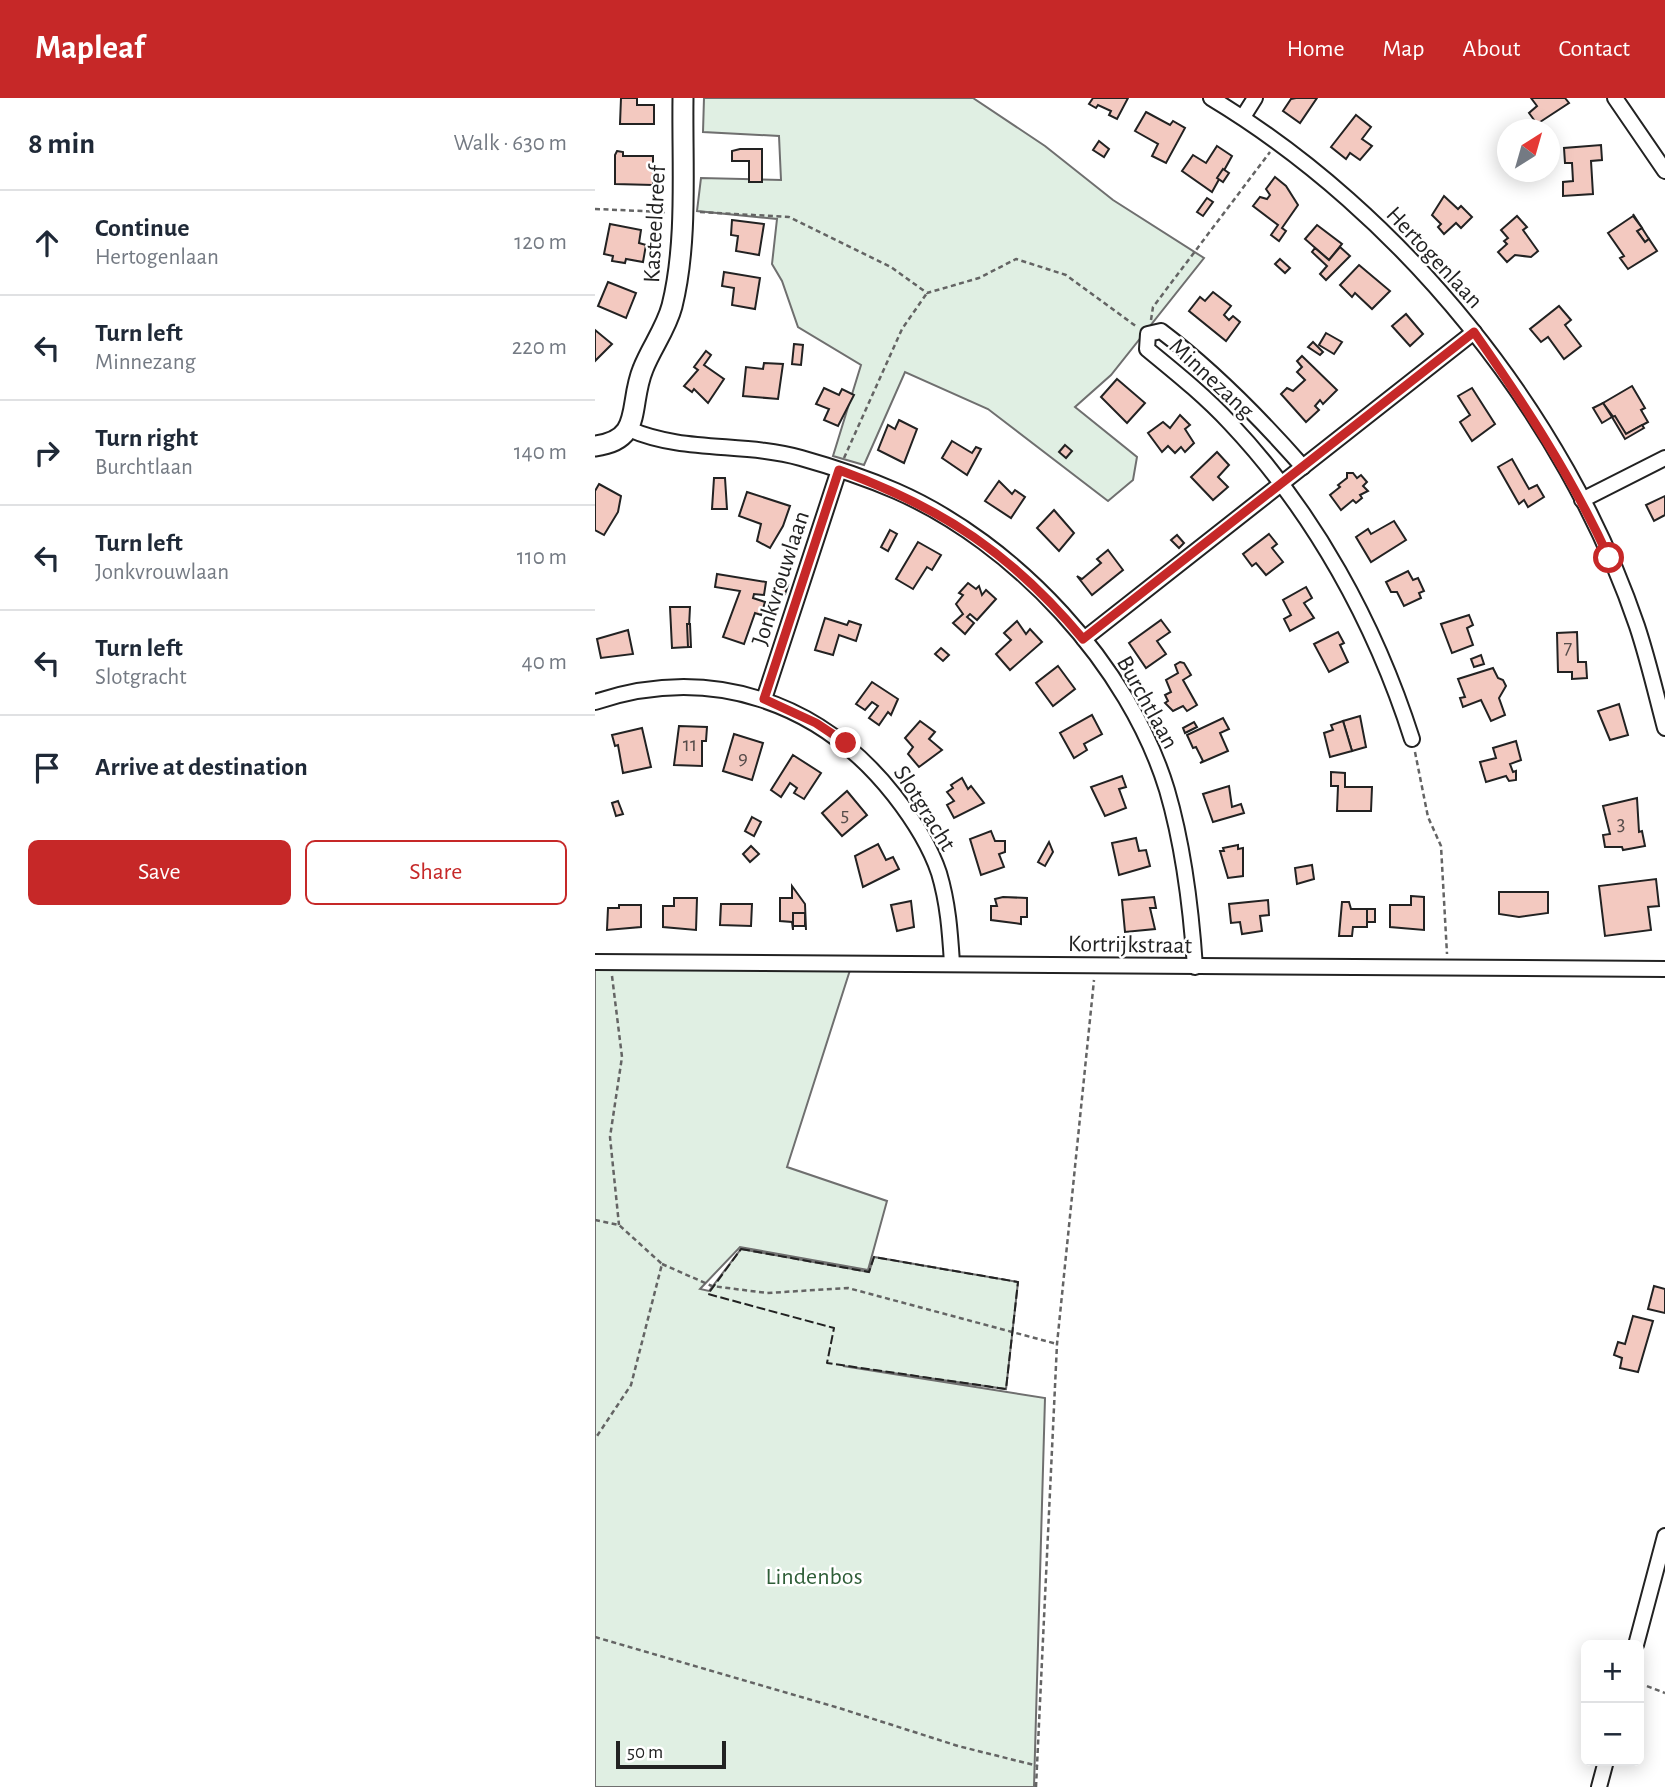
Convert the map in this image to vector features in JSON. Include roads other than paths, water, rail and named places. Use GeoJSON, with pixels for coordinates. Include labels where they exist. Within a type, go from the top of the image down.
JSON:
{"type":"FeatureCollection","features":[{"type":"Feature","properties":{"kind":"street","name":"Kasteeldreef"},"geometry":{"type":"LineString","coordinates":[[629,429],[642,371],[671,309],[680,269],[683,98]]}},
{"type":"Feature","properties":{"kind":"street","name":"Hertogenlaan"},"geometry":{"type":"LineString","coordinates":[[1211,98],[1243,117],[1321,176],[1410,258],[1474,332],[1535,419],[1582,500],[1637,625],[1665,728]]}},
{"type":"Feature","properties":{"kind":"street"},"geometry":{"type":"LineString","coordinates":[[1243,117],[1255,98]]}},
{"type":"Feature","properties":{"kind":"street"},"geometry":{"type":"LineString","coordinates":[[1615,98],[1665,171]]}},
{"type":"Feature","properties":{"kind":"street","name":"Minnezang"},"geometry":{"type":"LineString","coordinates":[[1303,467],[1249,405],[1185,349],[1161,331],[1148,334],[1147,349],[1229,422],[1283,485],[1352,594],[1378,647],[1412,739]]}},
{"type":"Feature","properties":{"kind":"street"},"geometry":{"type":"LineString","coordinates":[[1083,639],[1283,485],[1474,332]]}},
{"type":"Feature","properties":{"kind":"street"},"geometry":{"type":"LineString","coordinates":[[595,446],[620,440],[629,429]]}},
{"type":"Feature","properties":{"kind":"street","name":"Burchtlaan"},"geometry":{"type":"LineString","coordinates":[[629,429],[656,440],[798,457],[897,491],[953,522],[1005,559],[1048,597],[1119,688],[1144,733],[1166,788],[1191,899],[1195,967]]}},
{"type":"Feature","properties":{"kind":"street"},"geometry":{"type":"LineString","coordinates":[[1582,500],[1665,458]]}},
{"type":"Feature","properties":{"kind":"street","name":"Jonkvrouwlaan"},"geometry":{"type":"LineString","coordinates":[[764,699],[839,470]]}},
{"type":"Feature","properties":{"kind":"street","name":"Slotgracht"},"geometry":{"type":"LineString","coordinates":[[595,702],[654,686],[702,686],[764,699],[816,723],[846,743],[875,770],[906,810],[939,871],[950,918],[952,963]]}},
{"type":"Feature","properties":{"kind":"street","name":"Kortrijkstraat"},"geometry":{"type":"LineString","coordinates":[[602,962],[1665,969]]}},
{"type":"Feature","properties":{"kind":"street"},"geometry":{"type":"LineString","coordinates":[[1637,1640],[1665,1536]]}},
{"type":"Feature","properties":{"kind":"street"},"geometry":{"type":"LineString","coordinates":[[1599,1787],[1605,1766]]}},
{"type":"Feature","properties":{"kind":"park label","name":"Lindenbos"},"geometry":{"type":"Point","coordinates":[814,1576]}}]}
